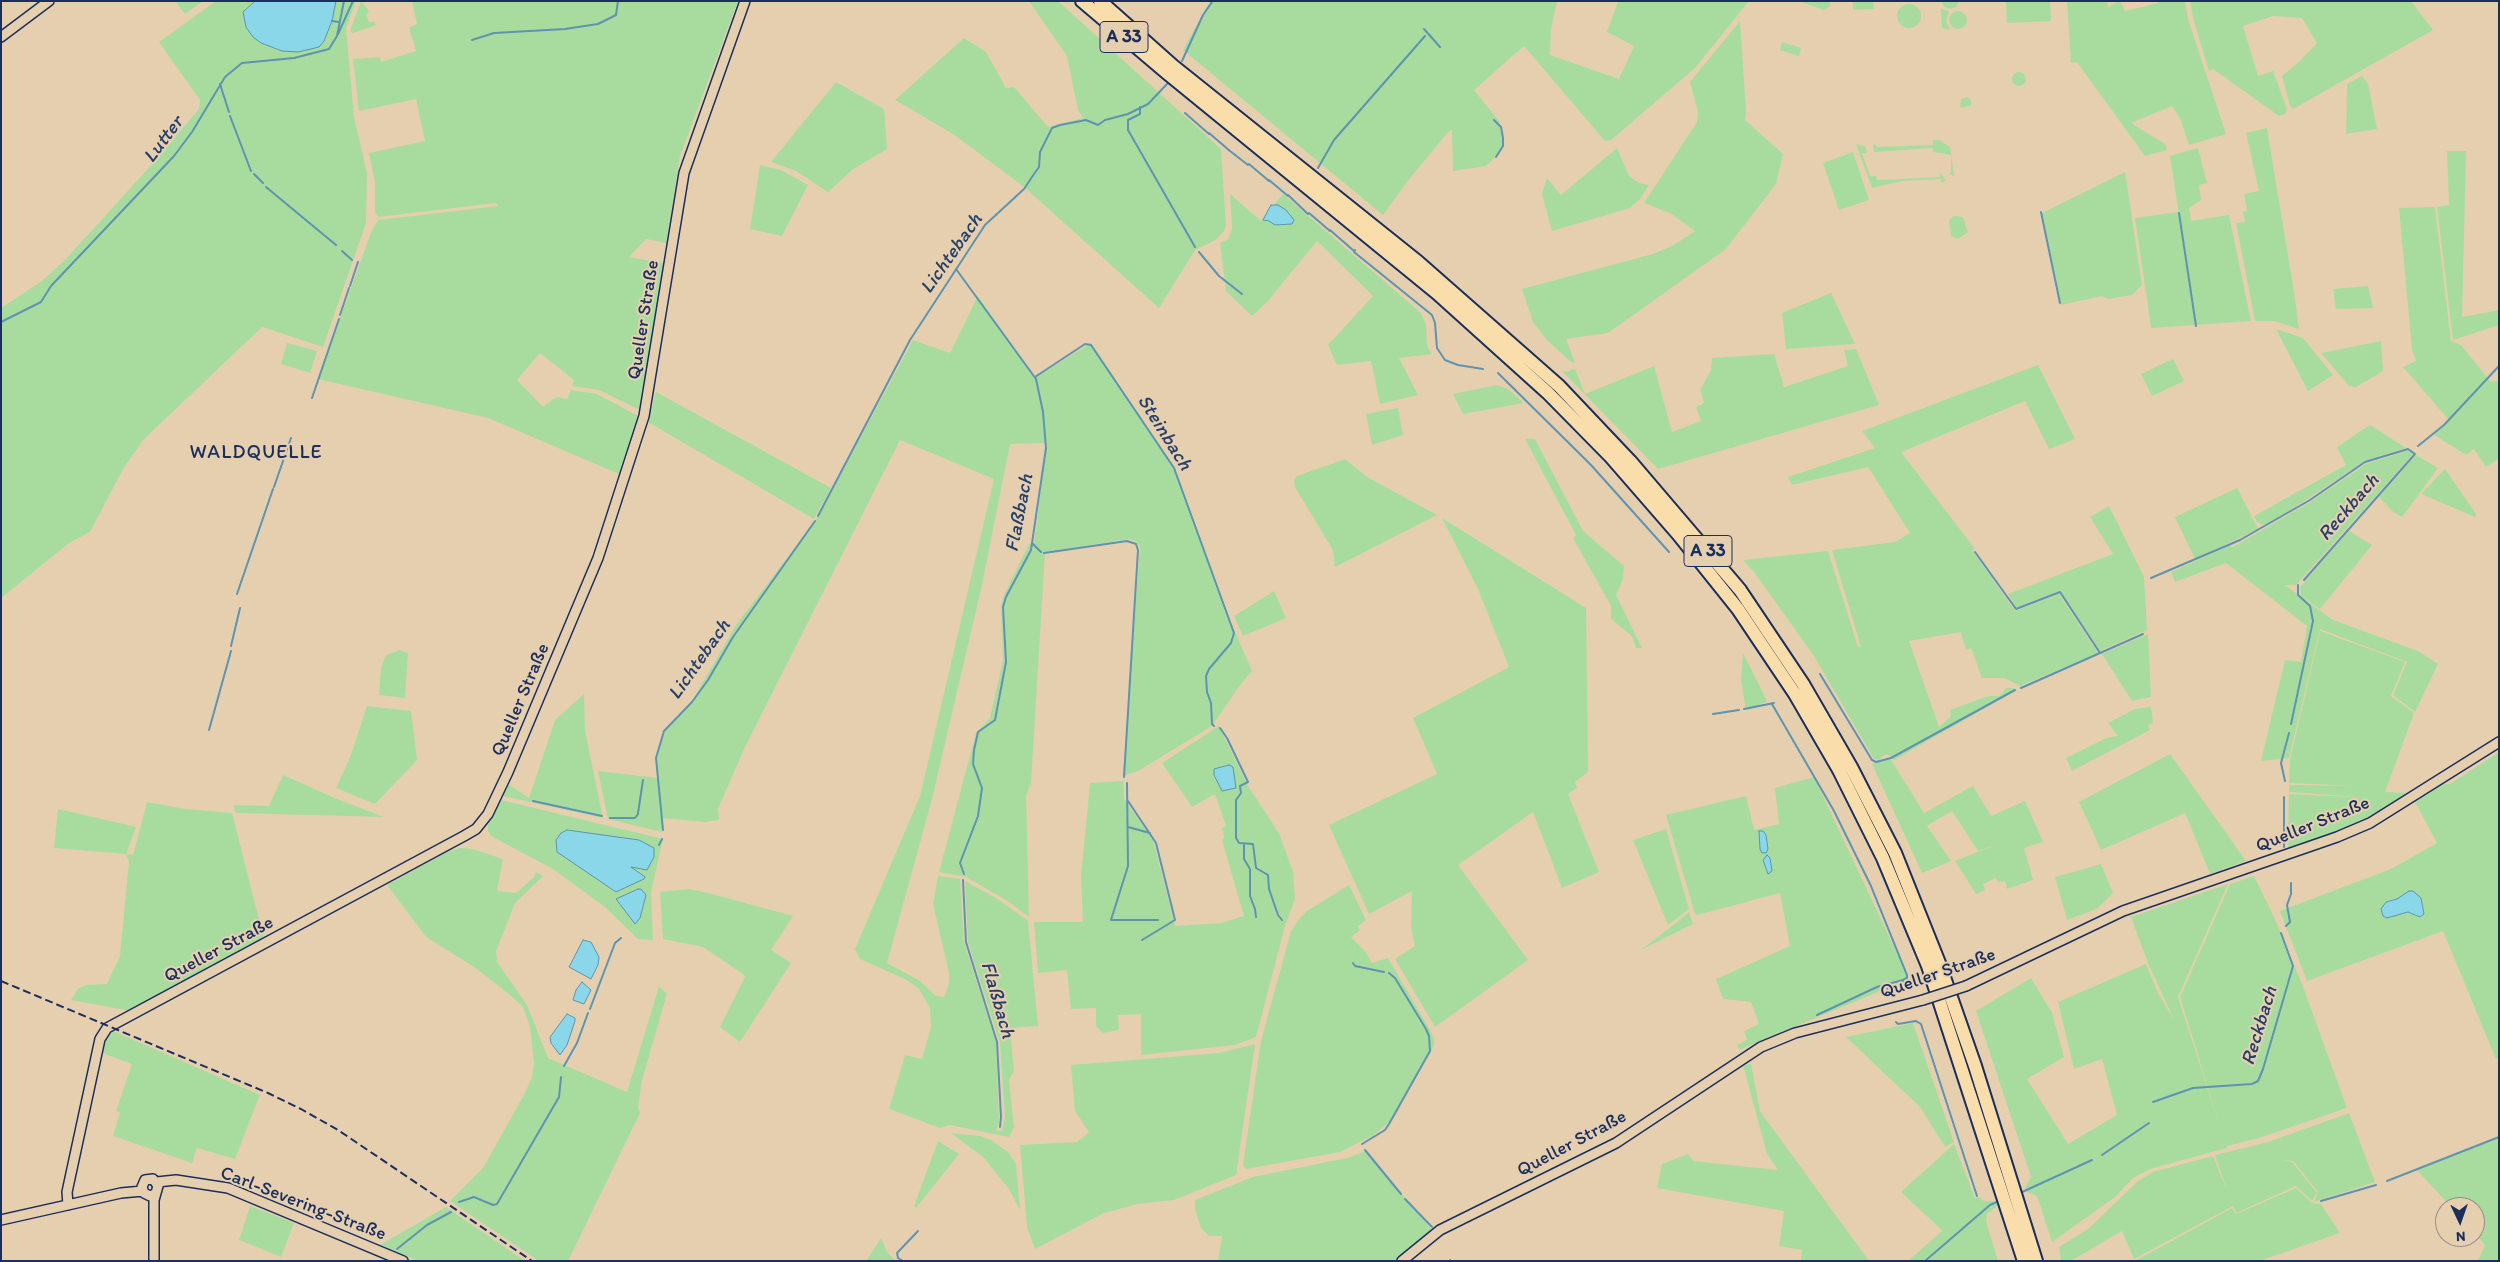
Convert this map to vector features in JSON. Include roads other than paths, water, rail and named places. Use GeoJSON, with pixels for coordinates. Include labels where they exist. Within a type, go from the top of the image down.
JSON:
{"type":"FeatureCollection","features":[{"type":"Feature","properties":{"kind":"highway","name":"A 33"},"geometry":{"type":"LineString","coordinates":[[1082,1],[1175,73],[1437,293],[1548,393],[1611,457],[1678,534],[1738,609],[1795,694],[1829,753],[1883,858],[1928,966],[2036,1261]]}},
{"type":"Feature","properties":{"kind":"highway","name":"A 33"},"geometry":{"type":"LineString","coordinates":[[1100,1],[1175,73]]}},
{"type":"Feature","properties":{"kind":"highway","name":"A 33"},"geometry":{"type":"LineString","coordinates":[[2011,1197],[2024,1261]]}},
{"type":"Feature","properties":{"kind":"street"},"geometry":{"type":"LineString","coordinates":[[1,37],[49,1]]}},
{"type":"Feature","properties":{"kind":"street","name":"Queller Straße"},"geometry":{"type":"LineString","coordinates":[[68,1205],[67,1192],[100,1039],[105,1030],[470,833],[481,824],[488,814],[508,772],[598,558],[644,416],[684,173],[745,1]]}},
{"type":"Feature","properties":{"kind":"street","name":"Queller Straße"},"geometry":{"type":"LineString","coordinates":[[1402,1261],[1440,1230],[1616,1143],[1761,1047],[1795,1033],[1923,1000],[1966,986],[2122,911],[2337,837],[2370,823],[2499,742]]}},
{"type":"Feature","properties":{"kind":"street","name":"Carl-Severing-Straße"},"geometry":{"type":"LineString","coordinates":[[1,1220],[121,1193],[150,1189],[176,1180],[190,1181],[228,1188],[403,1261]]}},
{"type":"Feature","properties":{"kind":"street"},"geometry":{"type":"LineString","coordinates":[[150,1189],[154,1233],[154,1261]]}},
{"type":"Feature","properties":{"kind":"water"},"geometry":{"type":"Polygon","coordinates":[[[255,1],[336,1],[332,21],[324,41],[319,47],[298,52],[282,51],[261,43],[253,37],[246,27],[243,12],[255,1]]]}},
{"type":"Feature","properties":{"kind":"water"},"geometry":{"type":"Polygon","coordinates":[[[1271,205],[1278,205],[1286,210],[1294,220],[1292,224],[1275,225],[1263,220],[1271,205]]]}},
{"type":"Feature","properties":{"kind":"water"},"geometry":{"type":"Polygon","coordinates":[[[1229,765],[1233,767],[1236,788],[1222,791],[1214,775],[1214,769],[1229,765]]]}},
{"type":"Feature","properties":{"kind":"water"},"geometry":{"type":"Polygon","coordinates":[[[567,830],[639,840],[654,848],[654,857],[647,870],[631,867],[645,877],[644,879],[616,892],[557,852],[556,840],[561,833],[567,830]]]}},
{"type":"Feature","properties":{"kind":"water"},"geometry":{"type":"Polygon","coordinates":[[[1759,831],[1763,831],[1766,835],[1768,849],[1766,853],[1762,853],[1760,849],[1759,831]]]}},
{"type":"Feature","properties":{"kind":"water"},"geometry":{"type":"Polygon","coordinates":[[[1767,855],[1770,858],[1772,871],[1768,874],[1763,860],[1767,855]]]}},
{"type":"Feature","properties":{"kind":"water"},"geometry":{"type":"Polygon","coordinates":[[[641,889],[646,895],[640,918],[635,924],[616,899],[641,889]]]}},
{"type":"Feature","properties":{"kind":"water"},"geometry":{"type":"Polygon","coordinates":[[[2409,891],[2413,891],[2421,898],[2424,914],[2420,917],[2408,912],[2387,918],[2383,916],[2381,909],[2386,902],[2397,899],[2409,891]]]}},
{"type":"Feature","properties":{"kind":"water"},"geometry":{"type":"Polygon","coordinates":[[[583,940],[591,942],[599,957],[598,965],[591,979],[569,967],[583,940]]]}},
{"type":"Feature","properties":{"kind":"water"},"geometry":{"type":"Polygon","coordinates":[[[582,982],[591,990],[584,1004],[573,1000],[576,990],[582,982]]]}},
{"type":"Feature","properties":{"kind":"water"},"geometry":{"type":"Polygon","coordinates":[[[567,1014],[575,1018],[575,1021],[567,1045],[560,1055],[551,1043],[550,1037],[567,1014]]]}},
{"type":"Feature","properties":{"kind":"waterway","name":"Lutter"},"geometry":{"type":"LineString","coordinates":[[1,322],[41,302],[51,286],[174,156],[192,132],[225,77],[242,63],[294,58],[329,49],[337,36],[344,1]]}},
{"type":"Feature","properties":{"kind":"waterway"},"geometry":{"type":"LineString","coordinates":[[338,34],[353,1]]}},
{"type":"Feature","properties":{"kind":"waterway"},"geometry":{"type":"LineString","coordinates":[[472,40],[494,33],[565,29],[598,24],[616,15],[618,1]]}},
{"type":"Feature","properties":{"kind":"waterway","name":"Lichtebach"},"geometry":{"type":"LineString","coordinates":[[1182,61],[1203,15],[1212,2]]}},
{"type":"Feature","properties":{"kind":"waterway"},"geometry":{"type":"LineString","coordinates":[[332,21],[339,22]]}},
{"type":"Feature","properties":{"kind":"waterway"},"geometry":{"type":"LineString","coordinates":[[1424,29],[1440,47]]}},
{"type":"Feature","properties":{"kind":"waterway"},"geometry":{"type":"LineString","coordinates":[[1318,168],[1334,140],[1425,36]]}},
{"type":"Feature","properties":{"kind":"waterway","name":"Lichtebach"},"geometry":{"type":"LineString","coordinates":[[818,516],[910,340],[985,225],[1024,189],[1039,167],[1040,152],[1052,128],[1086,120],[1098,125],[1105,120],[1128,114],[1148,104],[1168,83]]}},
{"type":"Feature","properties":{"kind":"waterway"},"geometry":{"type":"LineString","coordinates":[[220,84],[229,112]]}},
{"type":"Feature","properties":{"kind":"waterway"},"geometry":{"type":"LineString","coordinates":[[1140,107],[1140,114],[1128,120],[1128,130],[1195,247]]}},
{"type":"Feature","properties":{"kind":"waterway"},"geometry":{"type":"LineString","coordinates":[[1185,113],[1209,134]]}},
{"type":"Feature","properties":{"kind":"waterway"},"geometry":{"type":"LineString","coordinates":[[230,116],[251,171]]}},
{"type":"Feature","properties":{"kind":"waterway"},"geometry":{"type":"LineString","coordinates":[[1494,120],[1501,127],[1503,138],[1503,146],[1496,157]]}},
{"type":"Feature","properties":{"kind":"waterway"},"geometry":{"type":"LineString","coordinates":[[1209,133],[1230,151]]}},
{"type":"Feature","properties":{"kind":"waterway"},"geometry":{"type":"LineString","coordinates":[[1230,151],[1248,165]]}},
{"type":"Feature","properties":{"kind":"waterway"},"geometry":{"type":"LineString","coordinates":[[1249,164],[1269,181]]}},
{"type":"Feature","properties":{"kind":"waterway"},"geometry":{"type":"LineString","coordinates":[[254,174],[263,183]]}},
{"type":"Feature","properties":{"kind":"waterway"},"geometry":{"type":"LineString","coordinates":[[1269,180],[1288,196]]}},
{"type":"Feature","properties":{"kind":"waterway"},"geometry":{"type":"LineString","coordinates":[[266,187],[336,245]]}},
{"type":"Feature","properties":{"kind":"waterway"},"geometry":{"type":"LineString","coordinates":[[1288,195],[1308,214]]}},
{"type":"Feature","properties":{"kind":"waterway"},"geometry":{"type":"LineString","coordinates":[[2041,212],[2060,303]]}},
{"type":"Feature","properties":{"kind":"waterway"},"geometry":{"type":"LineString","coordinates":[[1309,213],[1330,231]]}},
{"type":"Feature","properties":{"kind":"waterway"},"geometry":{"type":"LineString","coordinates":[[2179,213],[2196,326]]}},
{"type":"Feature","properties":{"kind":"waterway"},"geometry":{"type":"LineString","coordinates":[[1330,230],[1354,251]]}},
{"type":"Feature","properties":{"kind":"waterway"},"geometry":{"type":"LineString","coordinates":[[1355,250],[1354,252],[1432,315],[1435,323],[1437,348],[1445,360],[1458,365],[1483,369]]}},
{"type":"Feature","properties":{"kind":"waterway"},"geometry":{"type":"LineString","coordinates":[[342,251],[352,260]]}},
{"type":"Feature","properties":{"kind":"waterway"},"geometry":{"type":"LineString","coordinates":[[1199,252],[1219,276],[1242,294]]}},
{"type":"Feature","properties":{"kind":"waterway"},"geometry":{"type":"LineString","coordinates":[[350,286],[358,262]]}},
{"type":"Feature","properties":{"kind":"waterway","name":"Flaßbach"},"geometry":{"type":"LineString","coordinates":[[956,269],[1036,379],[1043,412],[1046,448],[1031,550],[1006,597],[1003,607],[1006,662],[995,720],[978,732],[974,750],[973,764],[982,788],[978,816],[960,863],[964,874]]}},
{"type":"Feature","properties":{"kind":"waterway"},"geometry":{"type":"LineString","coordinates":[[340,315],[349,288]]}},
{"type":"Feature","properties":{"kind":"waterway"},"geometry":{"type":"LineString","coordinates":[[312,398],[339,319]]}},
{"type":"Feature","properties":{"kind":"waterway","name":"Steinbach"},"geometry":{"type":"LineString","coordinates":[[1035,377],[1085,344],[1091,345],[1174,468],[1234,633],[1231,643],[1209,669],[1206,676],[1207,692],[1211,703],[1212,724],[1214,726]]}},
{"type":"Feature","properties":{"kind":"waterway","name":"Reckbach"},"geometry":{"type":"LineString","coordinates":[[2418,446],[2444,425],[2499,366]]}},
{"type":"Feature","properties":{"kind":"waterway"},"geometry":{"type":"LineString","coordinates":[[1498,373],[1591,465],[1669,552]]}},
{"type":"Feature","properties":{"kind":"waterway"},"geometry":{"type":"LineString","coordinates":[[274,487],[291,438]]}},
{"type":"Feature","properties":{"kind":"waterway"},"geometry":{"type":"LineString","coordinates":[[2151,578],[2240,540],[2310,500],[2365,462],[2408,449],[2415,454],[2304,580]]}},
{"type":"Feature","properties":{"kind":"waterway"},"geometry":{"type":"LineString","coordinates":[[237,594],[273,489]]}},
{"type":"Feature","properties":{"kind":"waterway","name":"Lichtebach"},"geometry":{"type":"LineString","coordinates":[[663,830],[656,758],[664,731],[692,702],[708,680],[733,637],[815,521]]}},
{"type":"Feature","properties":{"kind":"waterway"},"geometry":{"type":"LineString","coordinates":[[1044,553],[1127,541],[1136,544],[1138,550],[1124,777]]}},
{"type":"Feature","properties":{"kind":"waterway"},"geometry":{"type":"LineString","coordinates":[[1032,543],[1041,552]]}},
{"type":"Feature","properties":{"kind":"waterway"},"geometry":{"type":"LineString","coordinates":[[1975,552],[2016,609],[2060,592],[2100,653]]}},
{"type":"Feature","properties":{"kind":"waterway","name":"Reckbach"},"geometry":{"type":"LineString","coordinates":[[2291,724],[2313,621],[2310,606],[2298,595],[2298,585]]}},
{"type":"Feature","properties":{"kind":"waterway"},"geometry":{"type":"LineString","coordinates":[[231,646],[240,608]]}},
{"type":"Feature","properties":{"kind":"waterway"},"geometry":{"type":"LineString","coordinates":[[2021,688],[2143,634]]}},
{"type":"Feature","properties":{"kind":"waterway"},"geometry":{"type":"LineString","coordinates":[[209,730],[231,651]]}},
{"type":"Feature","properties":{"kind":"waterway"},"geometry":{"type":"LineString","coordinates":[[1820,674],[1872,760],[1876,762],[1891,758],[2015,690]]}},
{"type":"Feature","properties":{"kind":"waterway"},"geometry":{"type":"LineString","coordinates":[[1744,709],[1774,703]]}},
{"type":"Feature","properties":{"kind":"waterway"},"geometry":{"type":"LineString","coordinates":[[1772,704],[1834,811],[1871,886],[1907,975],[1907,978],[1903,980],[1877,987],[1817,1015]]}},
{"type":"Feature","properties":{"kind":"waterway"},"geometry":{"type":"LineString","coordinates":[[1713,714],[1739,710]]}},
{"type":"Feature","properties":{"kind":"waterway","name":"Steinbach"},"geometry":{"type":"LineString","coordinates":[[1220,728],[1227,738],[1248,782],[1240,786],[1241,793],[1236,800],[1236,838],[1239,843],[1253,844],[1256,868],[1268,875],[1269,889],[1278,915],[1282,920]]}},
{"type":"Feature","properties":{"kind":"waterway","name":"Reckbach"},"geometry":{"type":"LineString","coordinates":[[2285,781],[2281,763],[2289,733]]}},
{"type":"Feature","properties":{"kind":"waterway"},"geometry":{"type":"LineString","coordinates":[[638,813],[643,780]]}},
{"type":"Feature","properties":{"kind":"waterway"},"geometry":{"type":"LineString","coordinates":[[1127,783],[1128,866],[1111,920],[1158,920]]}},
{"type":"Feature","properties":{"kind":"waterway","name":"Reckbach"},"geometry":{"type":"LineString","coordinates":[[2284,797],[2284,847]]}},
{"type":"Feature","properties":{"kind":"waterway"},"geometry":{"type":"LineString","coordinates":[[533,801],[602,816]]}},
{"type":"Feature","properties":{"kind":"waterway"},"geometry":{"type":"LineString","coordinates":[[1128,801],[1156,843],[1175,920],[1142,940]]}},
{"type":"Feature","properties":{"kind":"waterway"},"geometry":{"type":"LineString","coordinates":[[610,818],[635,818],[638,814]]}},
{"type":"Feature","properties":{"kind":"waterway"},"geometry":{"type":"LineString","coordinates":[[1128,827],[1150,833]]}},
{"type":"Feature","properties":{"kind":"waterway"},"geometry":{"type":"LineString","coordinates":[[659,845],[662,839]]}},
{"type":"Feature","properties":{"kind":"waterway"},"geometry":{"type":"LineString","coordinates":[[1244,845],[1244,859],[1250,869],[1250,896],[1256,917]]}},
{"type":"Feature","properties":{"kind":"waterway","name":"Flaßbach"},"geometry":{"type":"LineString","coordinates":[[963,880],[966,942],[997,1042],[1000,1127]]}},
{"type":"Feature","properties":{"kind":"waterway","name":"Reckbach"},"geometry":{"type":"LineString","coordinates":[[2286,926],[2290,922],[2287,905],[2291,894],[2291,883]]}},
{"type":"Feature","properties":{"kind":"waterway","name":"Reckbach"},"geometry":{"type":"LineString","coordinates":[[2153,1102],[2193,1088],[2252,1084],[2258,1081],[2293,966],[2281,933]]}},
{"type":"Feature","properties":{"kind":"waterway"},"geometry":{"type":"LineString","coordinates":[[590,1009],[615,943],[621,938]]}},
{"type":"Feature","properties":{"kind":"waterway","name":"Steinbach"},"geometry":{"type":"LineString","coordinates":[[1353,963],[1355,966],[1384,972]]}},
{"type":"Feature","properties":{"kind":"waterway","name":"Steinbach"},"geometry":{"type":"LineString","coordinates":[[1362,1144],[1385,1130],[1430,1051],[1429,1036],[1426,1029],[1395,978],[1389,973]]}},
{"type":"Feature","properties":{"kind":"waterway"},"geometry":{"type":"LineString","coordinates":[[1903,980],[1905,987]]}},
{"type":"Feature","properties":{"kind":"waterway"},"geometry":{"type":"LineString","coordinates":[[1887,986],[1888,992]]}},
{"type":"Feature","properties":{"kind":"waterway"},"geometry":{"type":"LineString","coordinates":[[564,1066],[577,1043],[588,1013]]}},
{"type":"Feature","properties":{"kind":"waterway"},"geometry":{"type":"LineString","coordinates":[[1896,1022],[1898,1024],[1916,1021],[1921,1024],[1977,1196]]}},
{"type":"Feature","properties":{"kind":"waterway"},"geometry":{"type":"LineString","coordinates":[[459,1202],[474,1197],[493,1205],[497,1204],[559,1097],[561,1077]]}},
{"type":"Feature","properties":{"kind":"waterway","name":"Reckbach"},"geometry":{"type":"LineString","coordinates":[[2102,1155],[2149,1123]]}},
{"type":"Feature","properties":{"kind":"waterway"},"geometry":{"type":"LineString","coordinates":[[2387,1181],[2499,1137]]}},
{"type":"Feature","properties":{"kind":"waterway","name":"Steinbach"},"geometry":{"type":"LineString","coordinates":[[1365,1150],[1401,1194]]}},
{"type":"Feature","properties":{"kind":"waterway","name":"Reckbach"},"geometry":{"type":"LineString","coordinates":[[2020,1193],[2092,1160]]}},
{"type":"Feature","properties":{"kind":"waterway"},"geometry":{"type":"LineString","coordinates":[[2321,1201],[2376,1185]]}},
{"type":"Feature","properties":{"kind":"waterway","name":"Steinbach"},"geometry":{"type":"LineString","coordinates":[[1405,1199],[1432,1227]]}},
{"type":"Feature","properties":{"kind":"waterway","name":"Reckbach"},"geometry":{"type":"LineString","coordinates":[[1925,1261],[1990,1205],[1999,1201]]}},
{"type":"Feature","properties":{"kind":"waterway"},"geometry":{"type":"LineString","coordinates":[[397,1249],[427,1225],[451,1212]]}},
{"type":"Feature","properties":{"kind":"waterway","name":"Flaßbach"},"geometry":{"type":"LineString","coordinates":[[903,1261],[898,1258],[897,1253],[918,1231]]}},
{"type":"Feature","properties":{"kind":"railway"},"geometry":{"type":"LineString","coordinates":[[1,981],[268,1093],[301,1109],[338,1130],[532,1261]]}},
{"type":"Feature","properties":{"kind":"district","name":"WALDQUELLE"},"geometry":{"type":"Point","coordinates":[256,453]}}]}
